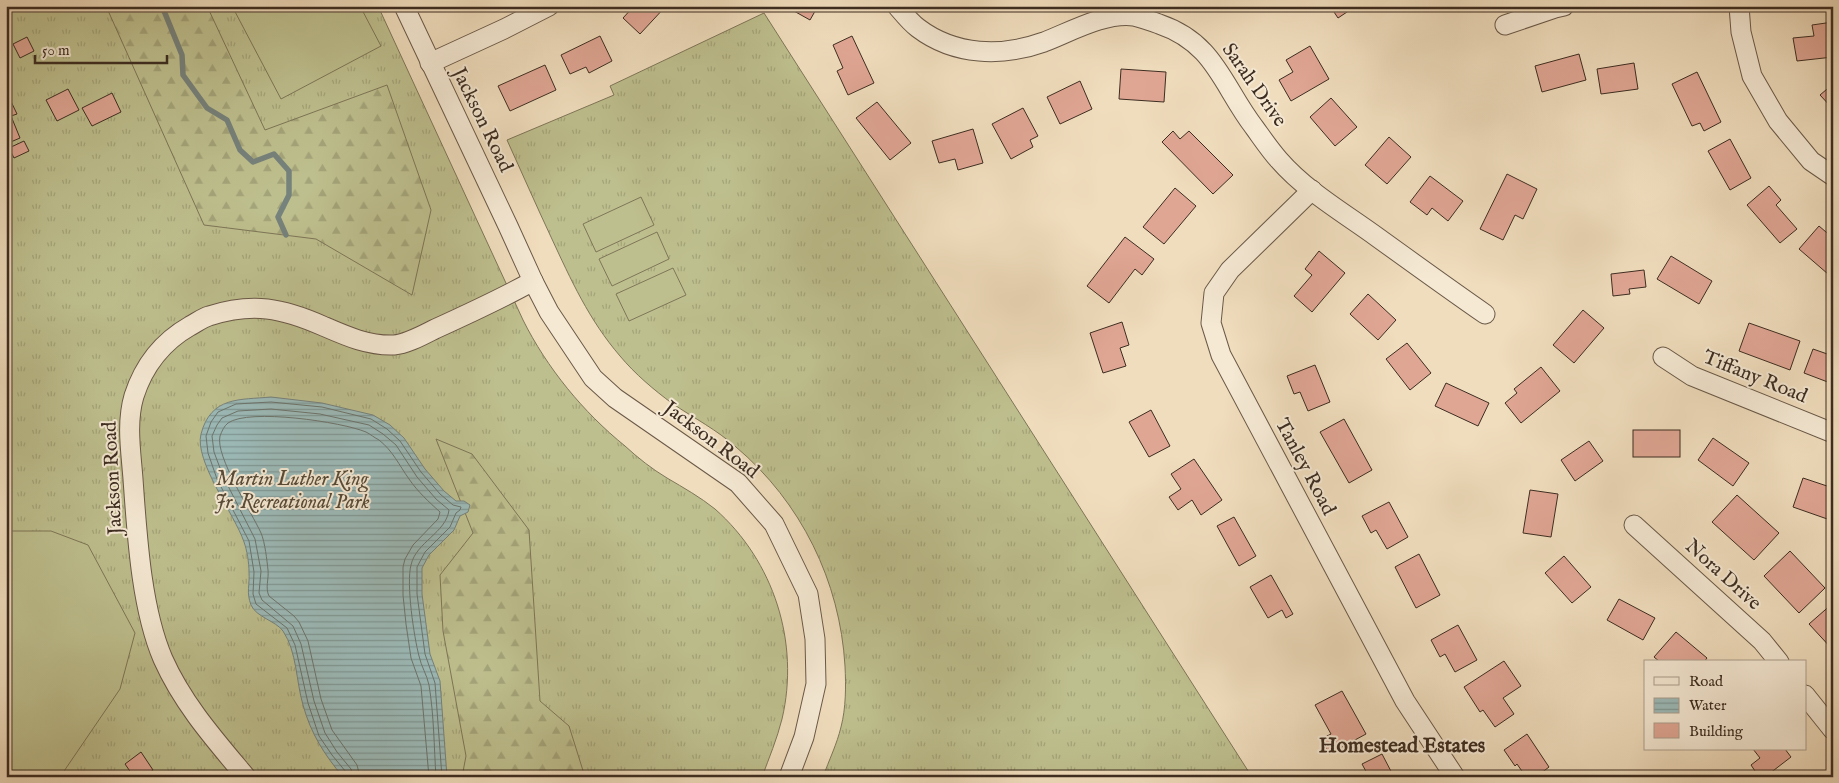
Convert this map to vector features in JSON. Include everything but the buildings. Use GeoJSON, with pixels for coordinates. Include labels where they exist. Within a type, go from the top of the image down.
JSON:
{"type":"FeatureCollection","features":[{"type":"Feature","properties":{"kind":"street","name":"Jackson Road"},"geometry":{"type":"LineString","coordinates":[[404,6],[533,281],[549,312],[593,378],[615,398],[738,483],[774,524],[808,594],[815,639],[816,684],[804,737],[789,777]]}},
{"type":"Feature","properties":{"kind":"street"},"geometry":{"type":"LineString","coordinates":[[430,63],[549,6]]}},
{"type":"Feature","properties":{"kind":"street","name":"Sarah Drive"},"geometry":{"type":"LineString","coordinates":[[896,6],[917,28],[942,42],[961,48],[989,53],[1017,50],[1107,18],[1133,16],[1160,24],[1184,35],[1208,54],[1252,125],[1280,161],[1312,190],[1485,314]]}},
{"type":"Feature","properties":{"kind":"street"},"geometry":{"type":"LineString","coordinates":[[1505,25],[1564,6]]}},
{"type":"Feature","properties":{"kind":"street"},"geometry":{"type":"LineString","coordinates":[[1739,6],[1741,32],[1752,76],[1778,121],[1811,161],[1833,176]]}},
{"type":"Feature","properties":{"kind":"street","name":"Tanley Road"},"geometry":{"type":"LineString","coordinates":[[1312,190],[1230,270],[1214,293],[1211,323],[1220,356],[1405,701],[1455,777]]}},
{"type":"Feature","properties":{"kind":"street","name":"Jackson Road"},"geometry":{"type":"LineString","coordinates":[[246,777],[204,727],[178,688],[163,658],[150,620],[143,576],[129,428],[134,398],[142,376],[153,357],[174,336],[207,317],[234,310],[261,307],[288,313],[348,337],[376,345],[397,345],[499,300],[533,281]]}},
{"type":"Feature","properties":{"kind":"street","name":"Tiffany Road"},"geometry":{"type":"LineString","coordinates":[[1663,357],[1692,376],[1833,433]]}},
{"type":"Feature","properties":{"kind":"street","name":"Nora Drive"},"geometry":{"type":"LineString","coordinates":[[1634,526],[1762,641],[1777,660]]}},
{"type":"Feature","properties":{"kind":"street"},"geometry":{"type":"LineString","coordinates":[[1806,696],[1833,730]]}},
{"type":"Feature","properties":{"kind":"green space","name":"Martin Luther King Jr. Recreational Park"},"geometry":{"type":"Polygon","coordinates":[[[6,6],[378,6],[523,320],[543,355],[567,388],[610,433],[661,475],[715,509],[736,530],[753,553],[767,578],[777,605],[784,633],[787,661],[787,690],[782,719],[762,777],[6,777],[6,6]]]}},
{"type":"Feature","properties":{"kind":"green space"},"geometry":{"type":"Polygon","coordinates":[[[106,6],[207,6],[265,130],[387,85],[431,210],[412,295],[316,239],[204,225],[106,6]]]}},
{"type":"Feature","properties":{"kind":"green space"},"geometry":{"type":"Polygon","coordinates":[[[232,6],[360,6],[381,46],[281,99],[232,6]]]}},
{"type":"Feature","properties":{"kind":"green space"},"geometry":{"type":"Polygon","coordinates":[[[764,13],[1252,777],[823,777],[843,720],[846,681],[842,634],[835,604],[813,545],[798,518],[780,492],[759,469],[721,435],[673,404],[652,387],[632,369],[609,342],[573,284],[507,140],[614,95],[610,86],[764,13]]]}},
{"type":"Feature","properties":{"kind":"green space"},"geometry":{"type":"Polygon","coordinates":[[[641,197],[654,225],[596,252],[583,224],[641,197]]]}},
{"type":"Feature","properties":{"kind":"green space"},"geometry":{"type":"Polygon","coordinates":[[[657,232],[669,259],[612,286],[599,259],[657,232]]]}},
{"type":"Feature","properties":{"kind":"green space"},"geometry":{"type":"Polygon","coordinates":[[[673,268],[686,295],[629,321],[616,294],[673,268]]]}},
{"type":"Feature","properties":{"kind":"green space"},"geometry":{"type":"Polygon","coordinates":[[[436,439],[472,454],[529,530],[540,701],[569,726],[585,777],[462,777],[466,756],[443,631],[440,575],[473,533],[436,439]]]}},
{"type":"Feature","properties":{"kind":"green space"},"geometry":{"type":"Polygon","coordinates":[[[6,531],[51,531],[88,545],[135,633],[120,689],[60,777],[6,777],[6,531]]]}},
{"type":"Feature","properties":{"kind":"water"},"geometry":{"type":"Polygon","coordinates":[[[271,397],[322,403],[373,415],[390,425],[404,438],[425,469],[444,491],[456,501],[464,501],[470,505],[468,512],[460,516],[454,530],[429,555],[422,568],[422,594],[430,654],[440,681],[447,777],[343,777],[324,752],[310,725],[303,705],[294,657],[288,639],[280,628],[257,613],[251,605],[248,592],[249,565],[245,545],[209,473],[200,445],[201,434],[206,422],[219,406],[238,400],[271,397]]]}},
{"type":"Feature","properties":{"kind":"waterway"},"geometry":{"type":"LineString","coordinates":[[162,6],[182,55],[183,75],[207,108],[227,120],[240,150],[253,162],[274,154],[289,171],[289,195],[278,217],[286,235]]}},
{"type":"Feature","properties":{"kind":"district","name":"Homestead Estates"},"geometry":{"type":"Point","coordinates":[1402,746]}}]}
